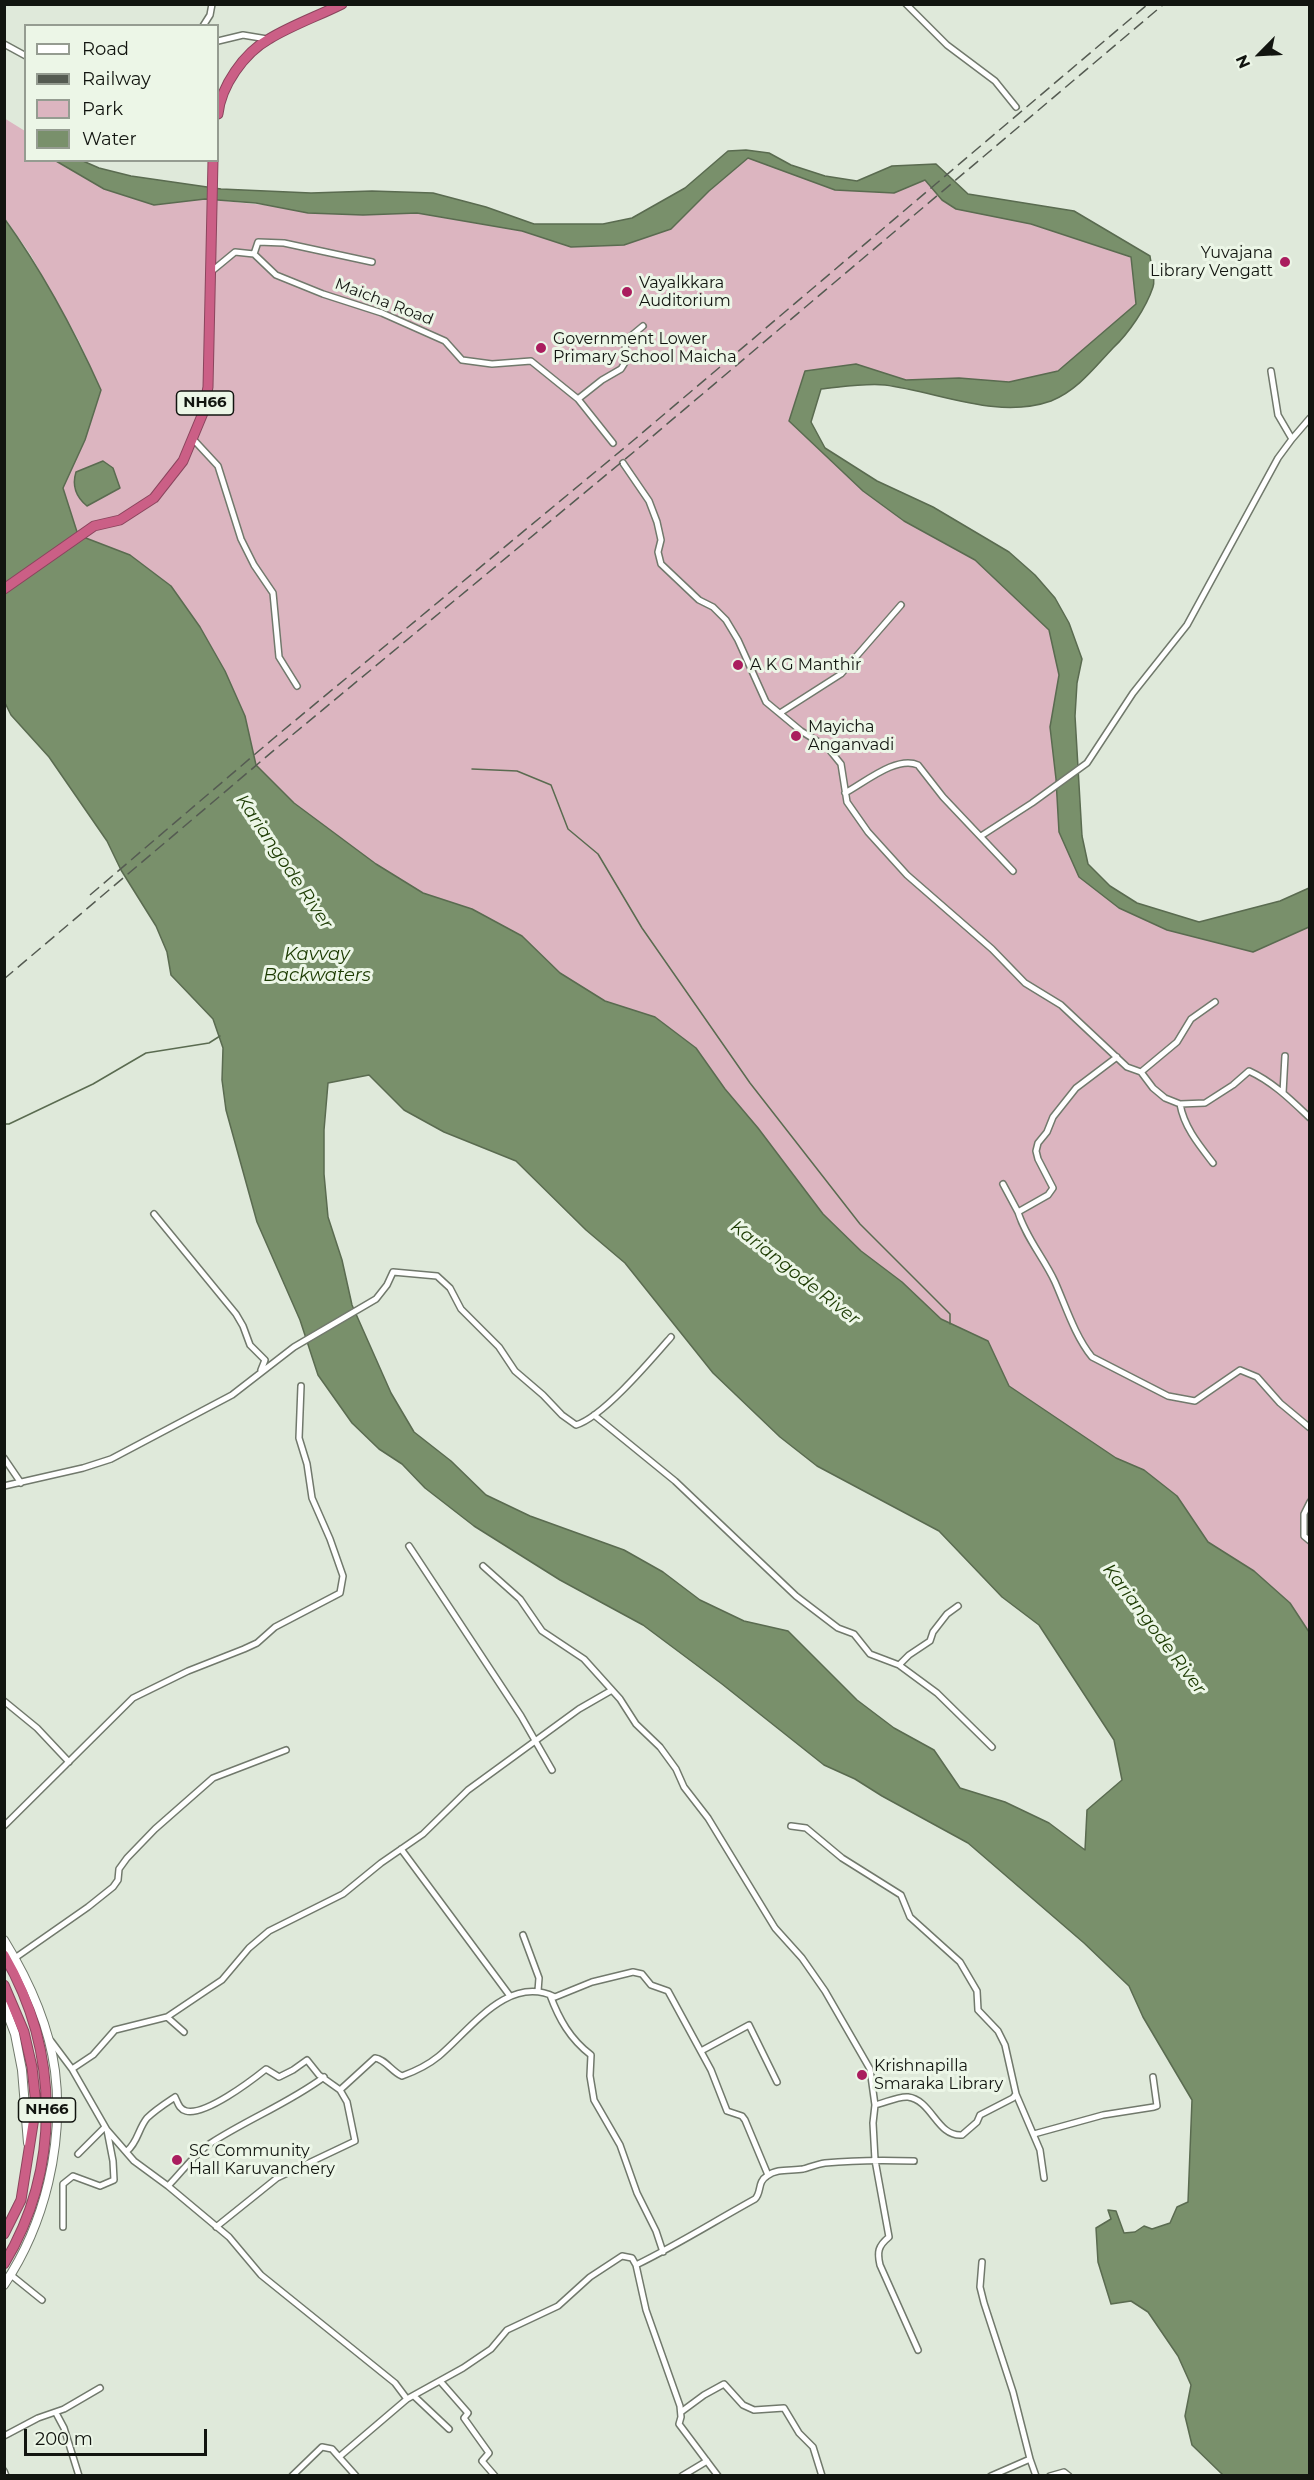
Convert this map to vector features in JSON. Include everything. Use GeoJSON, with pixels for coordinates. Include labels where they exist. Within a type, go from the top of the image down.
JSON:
{"type":"FeatureCollection","features":[{"type":"Feature","properties":{"kind":"highway"},"geometry":{"type":"LineString","coordinates":[[219,111],[225,90],[239,66],[267,39],[342,4]]}},
{"type":"Feature","properties":{"kind":"highway","name":"NH66"},"geometry":{"type":"LineString","coordinates":[[4,589],[94,526],[120,520],[154,498],[183,461],[203,413],[208,387],[212,162]]}},
{"type":"Feature","properties":{"kind":"highway","name":"NH66"},"geometry":{"type":"LineString","coordinates":[[4,1955],[32,2018],[43,2055],[47,2099],[45,2146],[38,2186],[27,2221],[4,2265]]}},
{"type":"Feature","properties":{"kind":"highway","name":"NH66"},"geometry":{"type":"LineString","coordinates":[[4,1985],[24,2032],[32,2067],[36,2105],[21,2200],[4,2234]]}},
{"type":"Feature","properties":{"kind":"street"},"geometry":{"type":"LineString","coordinates":[[204,24],[213,4]]}},
{"type":"Feature","properties":{"kind":"street"},"geometry":{"type":"LineString","coordinates":[[906,4],[947,45],[996,81],[1016,107]]}},
{"type":"Feature","properties":{"kind":"street"},"geometry":{"type":"LineString","coordinates":[[219,41],[243,36],[267,39]]}},
{"type":"Feature","properties":{"kind":"street"},"geometry":{"type":"LineString","coordinates":[[4,44],[24,55]]}},
{"type":"Feature","properties":{"kind":"street"},"geometry":{"type":"LineString","coordinates":[[210,272],[235,252],[254,254],[258,242],[284,243],[372,262]]}},
{"type":"Feature","properties":{"kind":"street","name":"Maicha Road"},"geometry":{"type":"LineString","coordinates":[[254,254],[276,274],[323,294],[382,313],[445,340],[462,360],[492,364],[531,361],[578,399],[612,443]]}},
{"type":"Feature","properties":{"kind":"street"},"geometry":{"type":"LineString","coordinates":[[578,399],[602,380],[621,369],[626,361],[625,340],[643,327]]}},
{"type":"Feature","properties":{"kind":"street"},"geometry":{"type":"LineString","coordinates":[[1270,371],[1278,415],[1292,439]]}},
{"type":"Feature","properties":{"kind":"street"},"geometry":{"type":"LineString","coordinates":[[981,836],[1087,763],[1133,693],[1187,625],[1278,458],[1310,418]]}},
{"type":"Feature","properties":{"kind":"street"},"geometry":{"type":"LineString","coordinates":[[191,438],[218,466],[241,538],[254,565],[273,593],[279,657],[297,686]]}},
{"type":"Feature","properties":{"kind":"street"},"geometry":{"type":"LineString","coordinates":[[623,463],[649,501],[657,522],[661,540],[658,552],[661,564],[699,600],[713,608],[726,620],[738,640],[766,702],[801,731],[828,748],[841,764],[847,801],[868,832],[907,874],[992,949],[1025,983],[1061,1005],[1130,1069],[1141,1072],[1153,1088],[1165,1098],[1180,1104],[1205,1102],[1233,1085],[1249,1071],[1265,1079],[1310,1118]]}},
{"type":"Feature","properties":{"kind":"street"},"geometry":{"type":"LineString","coordinates":[[780,713],[841,674],[901,605]]}},
{"type":"Feature","properties":{"kind":"street"},"geometry":{"type":"LineString","coordinates":[[845,793],[906,760],[914,763],[1013,871]]}},
{"type":"Feature","properties":{"kind":"street"},"geometry":{"type":"LineString","coordinates":[[1141,1072],[1177,1042],[1191,1020],[1215,1002]]}},
{"type":"Feature","properties":{"kind":"street"},"geometry":{"type":"LineString","coordinates":[[1283,1093],[1285,1056]]}},
{"type":"Feature","properties":{"kind":"street"},"geometry":{"type":"LineString","coordinates":[[1018,1212],[1048,1195],[1053,1188],[1036,1151],[1053,1116],[1076,1088],[1117,1057]]}},
{"type":"Feature","properties":{"kind":"street"},"geometry":{"type":"LineString","coordinates":[[1180,1104],[1182,1116],[1194,1138],[1213,1163]]}},
{"type":"Feature","properties":{"kind":"street"},"geometry":{"type":"LineString","coordinates":[[1003,1184],[1030,1241],[1055,1283],[1085,1348],[1092,1357],[1168,1396],[1195,1401],[1240,1370],[1257,1377],[1280,1403],[1310,1428]]}},
{"type":"Feature","properties":{"kind":"street"},"geometry":{"type":"LineString","coordinates":[[154,1214],[236,1314],[250,1345],[265,1359],[261,1371]]}},
{"type":"Feature","properties":{"kind":"street"},"geometry":{"type":"LineString","coordinates":[[4,1486],[111,1459],[232,1395],[294,1347],[376,1299],[387,1285],[393,1272],[438,1276],[450,1288],[460,1309],[499,1347],[515,1371],[576,1425],[587,1422],[631,1381],[671,1337]]}},
{"type":"Feature","properties":{"kind":"street"},"geometry":{"type":"LineString","coordinates":[[4,1826],[133,1698],[188,1671],[244,1649],[257,1642],[275,1627],[339,1593],[343,1576],[312,1498],[307,1464],[299,1438],[301,1386]]}},
{"type":"Feature","properties":{"kind":"street"},"geometry":{"type":"LineString","coordinates":[[594,1415],[675,1481],[796,1596],[838,1628],[854,1634],[870,1654],[899,1665],[937,1693],[992,1747]]}},
{"type":"Feature","properties":{"kind":"street"},"geometry":{"type":"LineString","coordinates":[[4,1458],[21,1483]]}},
{"type":"Feature","properties":{"kind":"street"},"geometry":{"type":"LineString","coordinates":[[1310,1502],[1304,1514],[1304,1536],[1310,1541]]}},
{"type":"Feature","properties":{"kind":"street"},"geometry":{"type":"LineString","coordinates":[[409,1546],[521,1716],[552,1770]]}},
{"type":"Feature","properties":{"kind":"street"},"geometry":{"type":"LineString","coordinates":[[483,1566],[520,1599],[542,1631],[584,1659],[612,1690],[636,1724],[660,1747],[676,1769],[684,1786],[708,1818],[775,1929],[802,1958],[825,1991],[868,2063],[875,2105],[873,2123],[876,2160],[889,2237],[881,2243],[878,2252],[880,2265],[918,2350]]}},
{"type":"Feature","properties":{"kind":"street"},"geometry":{"type":"LineString","coordinates":[[899,1665],[930,1641],[933,1632],[947,1614],[958,1606]]}},
{"type":"Feature","properties":{"kind":"street"},"geometry":{"type":"LineString","coordinates":[[72,2069],[93,2055],[115,2030],[167,2017],[222,1980],[249,1948],[269,1931],[343,1894],[423,1834],[468,1790],[579,1709],[612,1690]]}},
{"type":"Feature","properties":{"kind":"street"},"geometry":{"type":"LineString","coordinates":[[4,1701],[37,1728],[69,1762]]}},
{"type":"Feature","properties":{"kind":"street"},"geometry":{"type":"LineString","coordinates":[[15,1958],[113,1887],[118,1880],[119,1869],[127,1858],[196,1791],[213,1778],[286,1750]]}},
{"type":"Feature","properties":{"kind":"street"},"geometry":{"type":"LineString","coordinates":[[791,1826],[807,1828],[842,1858],[901,1895],[910,1917],[960,1962],[977,1990],[978,2010],[998,2031],[1005,2045],[1016,2094],[1040,2150],[1044,2178]]}},
{"type":"Feature","properties":{"kind":"street"},"geometry":{"type":"LineString","coordinates":[[401,1849],[510,1996]]}},
{"type":"Feature","properties":{"kind":"street"},"geometry":{"type":"LineString","coordinates":[[523,1935],[539,1978],[538,1991]]}},
{"type":"Feature","properties":{"kind":"street"},"geometry":{"type":"LineString","coordinates":[[4,1940],[15,1958],[46,2035],[55,2072],[54,2146],[48,2185],[38,2220],[4,2285]]}},
{"type":"Feature","properties":{"kind":"street"},"geometry":{"type":"LineString","coordinates":[[340,2090],[375,2058],[381,2059],[393,2072],[402,2076],[417,2071],[438,2056],[486,2012],[510,1996],[532,1990],[555,1997],[592,1982],[633,1972],[642,1974],[651,1985],[668,1991],[700,2051],[727,2111],[745,2120],[768,2175]]}},
{"type":"Feature","properties":{"kind":"street"},"geometry":{"type":"LineString","coordinates":[[550,1995],[559,2019],[579,2045],[591,2055],[590,2076],[594,2100],[620,2145],[637,2193],[656,2231],[663,2252]]}},
{"type":"Feature","properties":{"kind":"street"},"geometry":{"type":"LineString","coordinates":[[4,2006],[15,2034],[22,2070],[29,2151]]}},
{"type":"Feature","properties":{"kind":"street"},"geometry":{"type":"LineString","coordinates":[[167,2017],[184,2032]]}},
{"type":"Feature","properties":{"kind":"street"},"geometry":{"type":"LineString","coordinates":[[700,2051],[749,2025],[777,2082]]}},
{"type":"Feature","properties":{"kind":"street"},"geometry":{"type":"LineString","coordinates":[[46,2035],[72,2069],[106,2129],[134,2161],[168,2186],[216,2227],[248,2258],[261,2275],[395,2383],[407,2399]]}},
{"type":"Feature","properties":{"kind":"street"},"geometry":{"type":"LineString","coordinates":[[127,2151],[135,2144],[147,2118],[175,2097],[180,2108],[188,2112],[207,2108],[266,2070],[279,2077],[307,2060],[340,2090],[347,2102],[355,2141],[277,2178],[216,2227]]}},
{"type":"Feature","properties":{"kind":"street"},"geometry":{"type":"LineString","coordinates":[[168,2186],[209,2144],[277,2104],[294,2097],[324,2077]]}},
{"type":"Feature","properties":{"kind":"street"},"geometry":{"type":"LineString","coordinates":[[1034,2134],[1102,2115],[1154,2107],[1157,2100],[1153,2077]]}},
{"type":"Feature","properties":{"kind":"street"},"geometry":{"type":"LineString","coordinates":[[875,2105],[903,2098],[916,2100],[926,2107],[948,2132],[962,2135],[977,2122],[980,2115],[1013,2098],[1016,2094]]}},
{"type":"Feature","properties":{"kind":"street"},"geometry":{"type":"LineString","coordinates":[[78,2154],[106,2129]]}},
{"type":"Feature","properties":{"kind":"street"},"geometry":{"type":"LineString","coordinates":[[63,2228],[63,2184],[73,2176],[100,2186],[114,2180],[113,2161],[106,2129]]}},
{"type":"Feature","properties":{"kind":"street"},"geometry":{"type":"LineString","coordinates":[[636,2265],[755,2199],[759,2195],[761,2182],[768,2175],[824,2163],[876,2160],[914,2161]]}},
{"type":"Feature","properties":{"kind":"street"},"geometry":{"type":"LineString","coordinates":[[339,2457],[407,2399],[491,2349],[507,2330],[558,2306],[590,2277],[622,2256],[632,2258],[636,2265],[646,2310],[681,2412],[679,2424],[718,2475]]}},
{"type":"Feature","properties":{"kind":"street"},"geometry":{"type":"LineString","coordinates":[[982,2262],[980,2287],[984,2303],[1013,2392],[1036,2475]]}},
{"type":"Feature","properties":{"kind":"street"},"geometry":{"type":"LineString","coordinates":[[11,2275],[42,2300]]}},
{"type":"Feature","properties":{"kind":"street"},"geometry":{"type":"LineString","coordinates":[[440,2381],[468,2413],[464,2418],[489,2453],[482,2461],[495,2475]]}},
{"type":"Feature","properties":{"kind":"street"},"geometry":{"type":"LineString","coordinates":[[681,2412],[724,2384],[743,2405],[754,2410],[784,2408],[799,2433],[813,2447],[822,2475]]}},
{"type":"Feature","properties":{"kind":"street"},"geometry":{"type":"LineString","coordinates":[[4,2436],[38,2418],[56,2413],[100,2388]]}},
{"type":"Feature","properties":{"kind":"street"},"geometry":{"type":"LineString","coordinates":[[414,2396],[449,2429]]}},
{"type":"Feature","properties":{"kind":"street"},"geometry":{"type":"LineString","coordinates":[[56,2413],[64,2428],[79,2475]]}},
{"type":"Feature","properties":{"kind":"street"},"geometry":{"type":"LineString","coordinates":[[292,2475],[322,2447],[332,2449],[356,2475]]}},
{"type":"Feature","properties":{"kind":"street"},"geometry":{"type":"LineString","coordinates":[[991,2475],[1030,2459]]}},
{"type":"Feature","properties":{"kind":"street"},"geometry":{"type":"LineString","coordinates":[[682,2475],[707,2461]]}},
{"type":"Feature","properties":{"kind":"street"},"geometry":{"type":"LineString","coordinates":[[1050,2475],[1064,2472],[1069,2475]]}},
{"type":"Feature","properties":{"kind":"green space"},"geometry":{"type":"Polygon","coordinates":[[[4,118],[24,130],[24,162],[58,162],[104,189],[154,205],[205,199],[363,215],[417,213],[522,231],[571,247],[624,245],[671,229],[709,191],[748,158],[835,190],[894,193],[925,180],[942,200],[956,209],[1031,224],[1131,257],[1136,304],[1058,371],[1009,382],[959,378],[906,380],[856,364],[805,371],[789,421],[863,491],[904,521],[975,560],[1049,630],[1059,675],[1050,728],[1059,832],[1119,908],[1253,952],[1309,927],[1309,1632],[1290,1603],[1254,1571],[1208,1542],[1177,1496],[1144,1470],[1116,1458],[1009,1386],[988,1341],[941,1319],[902,1282],[861,1251],[823,1214],[758,1128],[725,1089],[696,1048],[655,1017],[605,1001],[560,973],[522,936],[472,909],[423,893],[376,864],[294,803],[256,765],[245,716],[225,671],[200,627],[171,586],[130,555],[78,535],[63,488],[85,440],[101,390],[79,341],[30,254],[5,218],[4,118]]]}},
{"type":"Feature","properties":{"kind":"water"},"geometry":{"type":"Polygon","coordinates":[[[746,150],[769,153],[791,165],[825,176],[857,181],[892,166],[936,164],[968,194],[1074,211],[1150,256],[1154,284],[1136,320],[1092,370],[1060,397],[1031,406],[1010,408],[968,403],[905,388],[869,384],[821,389],[811,422],[825,448],[877,481],[933,507],[1009,552],[1035,575],[1055,598],[1069,623],[1082,659],[1077,683],[1075,716],[1082,836],[1088,864],[1110,886],[1137,903],[1199,922],[1280,901],[1309,888],[1309,927],[1253,952],[1167,930],[1119,908],[1079,877],[1059,832],[1050,727],[1059,675],[1049,630],[975,560],[904,521],[863,491],[789,421],[805,371],[856,364],[906,380],[959,378],[1009,382],[1058,371],[1136,304],[1131,257],[1031,224],[956,209],[942,200],[925,180],[894,193],[835,190],[748,158],[709,191],[671,229],[624,245],[571,247],[522,231],[417,213],[363,215],[308,213],[256,203],[205,199],[154,205],[104,189],[58,162],[85,162],[131,176],[221,189],[311,193],[372,191],[433,193],[486,207],[534,224],[603,224],[632,218],[685,188],[728,151],[746,150]]]}},
{"type":"Feature","properties":{"kind":"water","name":"Kavvay Backwaters"},"geometry":{"type":"Polygon","coordinates":[[[4,218],[32,259],[57,302],[101,390],[85,440],[63,488],[78,535],[130,555],[171,586],[200,627],[225,671],[245,716],[256,765],[294,803],[376,864],[423,893],[472,909],[522,936],[560,973],[605,1001],[655,1017],[696,1048],[725,1089],[758,1128],[823,1214],[861,1251],[902,1282],[941,1319],[988,1341],[1009,1386],[1116,1458],[1144,1470],[1177,1496],[1208,1542],[1254,1571],[1290,1603],[1309,1632],[1309,2475],[1223,2475],[1192,2445],[1185,2416],[1191,2385],[1178,2356],[1148,2312],[1131,2301],[1111,2304],[1098,2262],[1096,2228],[1111,2219],[1108,2210],[1116,2211],[1124,2233],[1135,2232],[1144,2226],[1152,2229],[1170,2223],[1177,2207],[1188,2202],[1192,2100],[1143,2017],[1129,1986],[1084,1943],[968,1843],[855,1779],[824,1765],[643,1625],[560,1580],[474,1526],[425,1488],[402,1464],[379,1449],[352,1423],[318,1375],[300,1320],[257,1222],[226,1110],[222,1080],[223,1048],[213,1019],[171,975],[167,952],[156,926],[121,870],[107,841],[49,757],[11,715],[5,703],[4,218]],[[369,1075],[328,1083],[324,1130],[324,1174],[328,1217],[342,1260],[352,1305],[391,1393],[414,1432],[451,1461],[486,1495],[530,1516],[624,1550],[663,1572],[700,1600],[744,1621],[788,1631],[857,1700],[894,1728],[934,1750],[960,1788],[1005,1802],[1049,1823],[1085,1850],[1087,1810],[1122,1780],[1114,1740],[1039,1625],[1002,1597],[939,1531],[817,1466],[780,1437],[713,1373],[625,1263],[586,1230],[516,1161],[444,1132],[404,1110],[369,1075]]]}},
{"type":"Feature","properties":{"kind":"water"},"geometry":{"type":"Polygon","coordinates":[[[103,461],[113,468],[120,488],[87,506],[80,499],[76,490],[74,482],[76,472],[103,461]]]}},
{"type":"Feature","properties":{"kind":"waterway"},"geometry":{"type":"LineString","coordinates":[[472,769],[517,771],[551,785],[568,829],[598,854],[642,928],[750,1083],[860,1224],[950,1314],[950,1324]]}},
{"type":"Feature","properties":{"kind":"waterway"},"geometry":{"type":"LineString","coordinates":[[4,1124],[9,1124],[93,1084],[146,1053],[209,1043],[220,1036]]}},
{"type":"Feature","properties":{"kind":"railway"},"geometry":{"type":"LineString","coordinates":[[90,895],[274,738],[635,439],[1148,4]]}},
{"type":"Feature","properties":{"kind":"railway"},"geometry":{"type":"LineString","coordinates":[[4,979],[279,746],[641,446],[1164,4]]}},
{"type":"Feature","properties":{"kind":"place","name":"Yuvajana Library Vengatt"},"geometry":{"type":"Point","coordinates":[1285,262]}},
{"type":"Feature","properties":{"kind":"place","name":"Vayalkkara Auditorium"},"geometry":{"type":"Point","coordinates":[627,292]}},
{"type":"Feature","properties":{"kind":"place","name":"Government Lower Primary School Maicha"},"geometry":{"type":"Point","coordinates":[541,348]}},
{"type":"Feature","properties":{"kind":"place","name":"A K G Manthir"},"geometry":{"type":"Point","coordinates":[738,665]}},
{"type":"Feature","properties":{"kind":"place","name":"Mayicha Anganvadi"},"geometry":{"type":"Point","coordinates":[796,736]}},
{"type":"Feature","properties":{"kind":"place","name":"Krishnapilla Smaraka Library"},"geometry":{"type":"Point","coordinates":[862,2075]}},
{"type":"Feature","properties":{"kind":"place","name":"SC Community Hall Karuvanchery"},"geometry":{"type":"Point","coordinates":[177,2160]}},
{"type":"Feature","properties":{"kind":"water label","name":"Kariangode River"},"geometry":{"type":"Point","coordinates":[284,862]}},
{"type":"Feature","properties":{"kind":"water label","name":"Kariangode River"},"geometry":{"type":"Point","coordinates":[795,1273]}},
{"type":"Feature","properties":{"kind":"water label","name":"Kariangode River"},"geometry":{"type":"Point","coordinates":[1154,1629]}}]}
